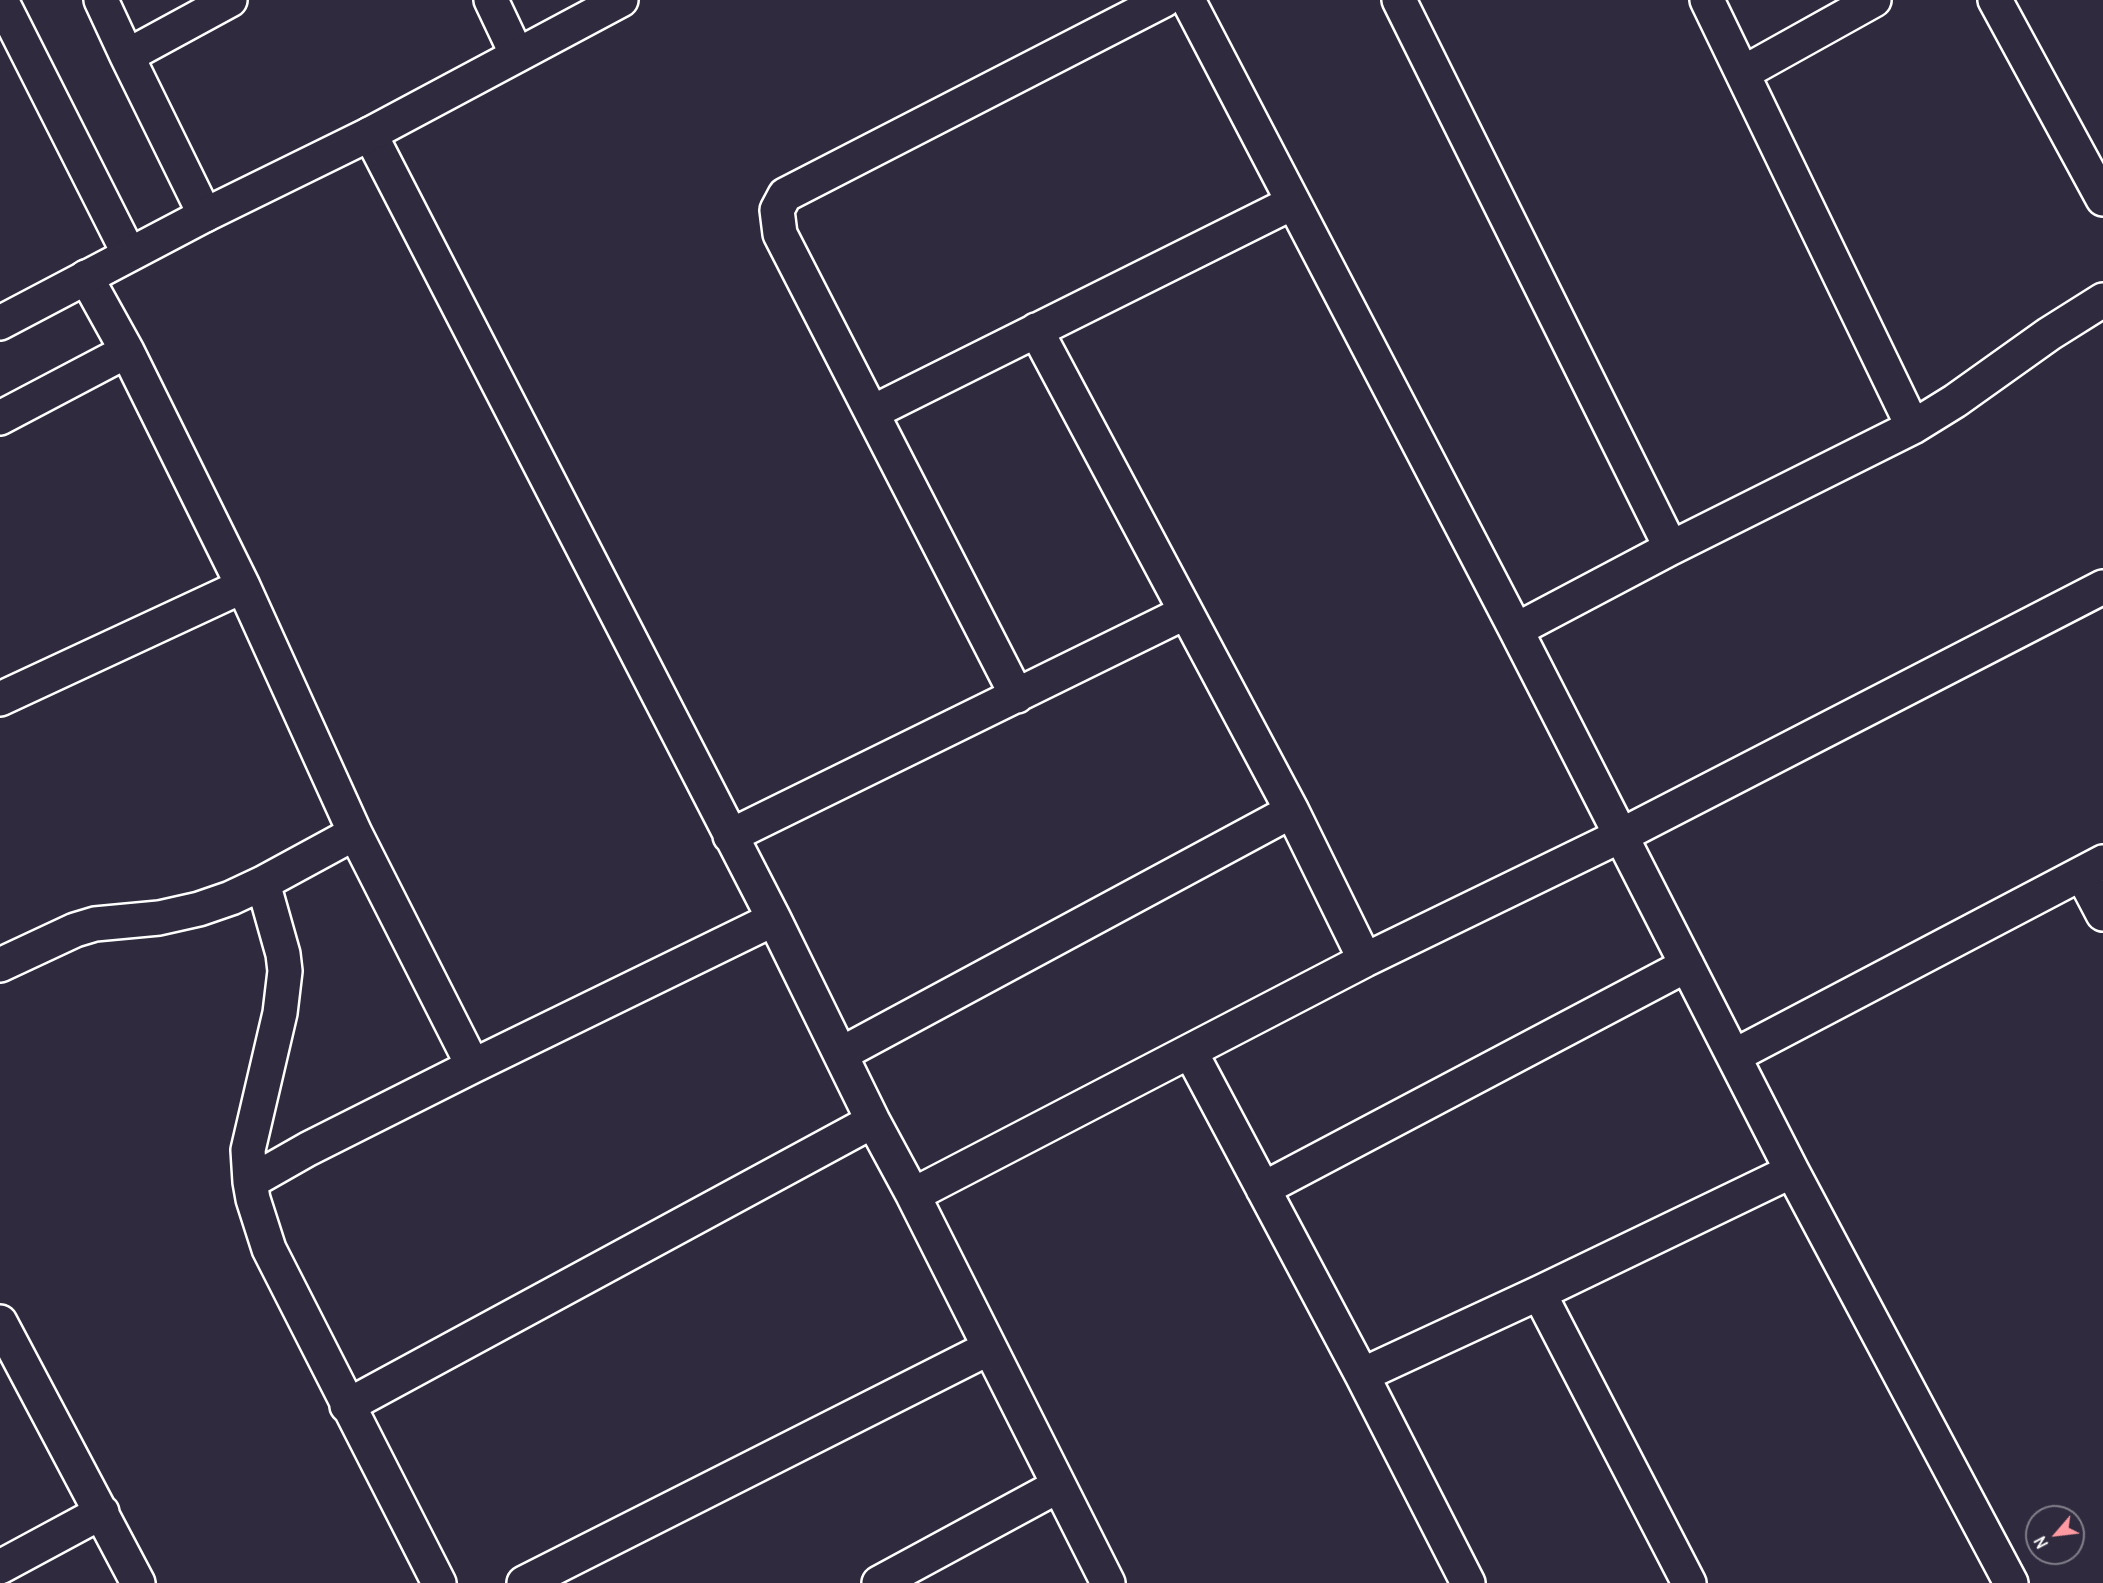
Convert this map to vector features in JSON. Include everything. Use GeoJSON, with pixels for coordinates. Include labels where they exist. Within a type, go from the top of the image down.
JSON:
{"type":"FeatureCollection","features":[{"type":"Feature","properties":{"kind":"main road"},"geometry":{"type":"LineString","coordinates":[[1,0],[129,254]]}},
{"type":"Feature","properties":{"kind":"main road"},"geometry":{"type":"LineString","coordinates":[[101,0],[205,215]]}},
{"type":"Feature","properties":{"kind":"main road"},"geometry":{"type":"LineString","coordinates":[[127,56],[228,0]]}},
{"type":"Feature","properties":{"kind":"main road"},"geometry":{"type":"LineString","coordinates":[[491,0],[517,56]]}},
{"type":"Feature","properties":{"kind":"main road"},"geometry":{"type":"LineString","coordinates":[[0,323],[205,215],[370,134],[621,0]]}},
{"type":"Feature","properties":{"kind":"main road"},"geometry":{"type":"LineString","coordinates":[[1017,696],[780,234],[777,210],[785,195],[1164,0]]}},
{"type":"Feature","properties":{"kind":"main road"},"geometry":{"type":"LineString","coordinates":[[1188,0],[1622,835],[1792,1171],[2011,1583]]}},
{"type":"Feature","properties":{"kind":"main road"},"geometry":{"type":"LineString","coordinates":[[1399,0],[1671,548]]}},
{"type":"Feature","properties":{"kind":"main road"},"geometry":{"type":"LineString","coordinates":[[1707,0],[1913,427]]}},
{"type":"Feature","properties":{"kind":"main road"},"geometry":{"type":"LineString","coordinates":[[1743,74],[1874,0]]}},
{"type":"Feature","properties":{"kind":"main road"},"geometry":{"type":"LineString","coordinates":[[1995,0],[2103,199]]}},
{"type":"Feature","properties":{"kind":"main road"},"geometry":{"type":"LineString","coordinates":[[370,134],[774,919],[873,1121],[1013,1391],[1108,1583]]}},
{"type":"Feature","properties":{"kind":"main road"},"geometry":{"type":"LineString","coordinates":[[873,412],[1293,203]]}},
{"type":"Feature","properties":{"kind":"main road"},"geometry":{"type":"LineString","coordinates":[[86,277],[127,351],[243,586],[355,833],[473,1065]]}},
{"type":"Feature","properties":{"kind":"main road"},"geometry":{"type":"LineString","coordinates":[[1516,630],[1671,548],[1913,427],[2103,300]]}},
{"type":"Feature","properties":{"kind":"main road"},"geometry":{"type":"LineString","coordinates":[[1036,330],[1292,811],[1365,960]]}},
{"type":"Feature","properties":{"kind":"main road"},"geometry":{"type":"LineString","coordinates":[[0,418],[127,351]]}},
{"type":"Feature","properties":{"kind":"main road"},"geometry":{"type":"LineString","coordinates":[[0,699],[243,586]]}},
{"type":"Feature","properties":{"kind":"main road"},"geometry":{"type":"LineString","coordinates":[[913,1195],[1365,960],[1622,835],[2103,587]]}},
{"type":"Feature","properties":{"kind":"main road"},"geometry":{"type":"LineString","coordinates":[[730,836],[1186,612]]}},
{"type":"Feature","properties":{"kind":"main road"},"geometry":{"type":"LineString","coordinates":[[841,1054],[1292,811]]}},
{"type":"Feature","properties":{"kind":"main road"},"geometry":{"type":"LineString","coordinates":[[0,965],[75,930],[95,924],[159,918],[199,909],[231,898],[355,833]]}},
{"type":"Feature","properties":{"kind":"main road"},"geometry":{"type":"LineString","coordinates":[[1734,1056],[2092,868],[2103,914]]}},
{"type":"Feature","properties":{"kind":"main road"},"geometry":{"type":"LineString","coordinates":[[263,883],[283,954],[285,971],[280,1013],[248,1150],[250,1182],[257,1215],[269,1249],[439,1583]]}},
{"type":"Feature","properties":{"kind":"main road"},"geometry":{"type":"LineString","coordinates":[[250,1182],[308,1149],[473,1065],[774,919]]}},
{"type":"Feature","properties":{"kind":"main road"},"geometry":{"type":"LineString","coordinates":[[1263,1189],[1687,965]]}},
{"type":"Feature","properties":{"kind":"main road"},"geometry":{"type":"LineString","coordinates":[[1190,1051],[1362,1375],[1468,1583]]}},
{"type":"Feature","properties":{"kind":"main road"},"geometry":{"type":"LineString","coordinates":[[347,1406],[873,1121]]}},
{"type":"Feature","properties":{"kind":"main road"},"geometry":{"type":"LineString","coordinates":[[1362,1375],[1792,1171]]}},
{"type":"Feature","properties":{"kind":"main road"},"geometry":{"type":"LineString","coordinates":[[1539,1293],[1687,1582]]}},
{"type":"Feature","properties":{"kind":"main road"},"geometry":{"type":"LineString","coordinates":[[0,1323],[138,1583]]}},
{"type":"Feature","properties":{"kind":"main road"},"geometry":{"type":"LineString","coordinates":[[524,1583],[989,1348]]}},
{"type":"Feature","properties":{"kind":"main road"},"geometry":{"type":"LineString","coordinates":[[879,1583],[1058,1486]]}},
{"type":"Feature","properties":{"kind":"main road"},"geometry":{"type":"LineString","coordinates":[[0,1567],[102,1512]]}}]}
